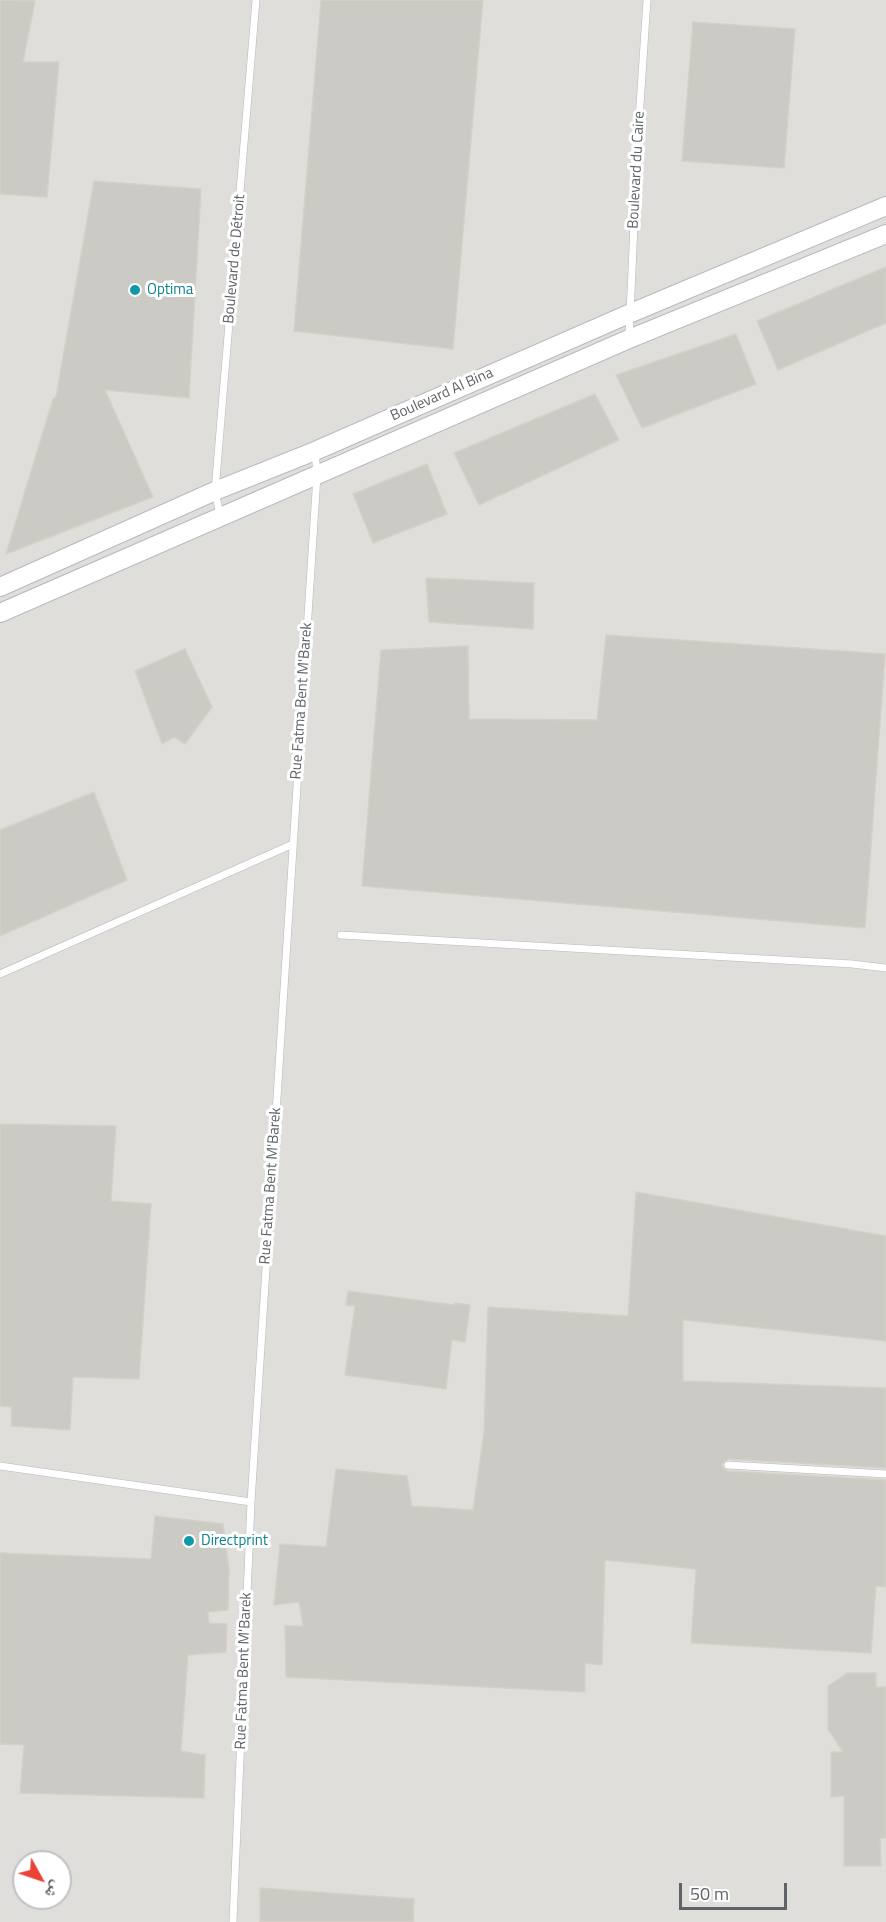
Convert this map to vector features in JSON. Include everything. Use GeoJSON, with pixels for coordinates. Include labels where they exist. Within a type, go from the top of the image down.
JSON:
{"type":"FeatureCollection","features":[{"type":"Feature","properties":{"kind":"main road","name":"Boulevard Al Bina"},"geometry":{"type":"LineString","coordinates":[[0,587],[215,491],[315,451],[631,313],[886,206]]}},
{"type":"Feature","properties":{"kind":"main road","name":"Boulevard Al Bina"},"geometry":{"type":"LineString","coordinates":[[0,613],[629,339],[886,234]]}},
{"type":"Feature","properties":{"kind":"lane","name":"Boulevard de Détroit"},"geometry":{"type":"LineString","coordinates":[[220,517],[215,491],[256,0]]}},
{"type":"Feature","properties":{"kind":"lane","name":"Boulevard du Caire"},"geometry":{"type":"LineString","coordinates":[[629,339],[638,135],[647,0]]}},
{"type":"Feature","properties":{"kind":"lane","name":"Rue Fatma Bent M'Barek"},"geometry":{"type":"LineString","coordinates":[[233,1922],[251,1502],[317,475],[315,451]]}},
{"type":"Feature","properties":{"kind":"lane"},"geometry":{"type":"LineString","coordinates":[[0,974],[293,844]]}},
{"type":"Feature","properties":{"kind":"lane"},"geometry":{"type":"LineString","coordinates":[[341,935],[852,964],[886,968]]}},
{"type":"Feature","properties":{"kind":"lane"},"geometry":{"type":"LineString","coordinates":[[728,1465],[886,1474]]}},
{"type":"Feature","properties":{"kind":"lane"},"geometry":{"type":"LineString","coordinates":[[0,1466],[251,1502]]}},
{"type":"Feature","properties":{"kind":"shaded area"},"geometry":{"type":"Polygon","coordinates":[[[0,0],[886,0],[886,1922],[0,1922],[0,0]]]}},
{"type":"Feature","properties":{"kind":"building"},"geometry":{"type":"Polygon","coordinates":[[[0,0],[35,1],[23,62],[59,62],[47,197],[0,194],[0,0]]]}},
{"type":"Feature","properties":{"kind":"building"},"geometry":{"type":"Polygon","coordinates":[[[321,0],[483,0],[453,349],[294,331],[321,0]]]}},
{"type":"Feature","properties":{"kind":"building"},"geometry":{"type":"Polygon","coordinates":[[[693,22],[795,29],[784,168],[682,161],[693,22]]]}},
{"type":"Feature","properties":{"kind":"building","name":"Optima"},"geometry":{"type":"Polygon","coordinates":[[[94,181],[201,189],[189,398],[105,390],[153,497],[6,554],[53,399],[56,397],[94,181]]]}},
{"type":"Feature","properties":{"kind":"building"},"geometry":{"type":"Polygon","coordinates":[[[886,267],[886,323],[778,370],[757,321],[886,267]]]}},
{"type":"Feature","properties":{"kind":"building"},"geometry":{"type":"Polygon","coordinates":[[[736,334],[756,384],[642,428],[616,375],[736,334]]]}},
{"type":"Feature","properties":{"kind":"building"},"geometry":{"type":"Polygon","coordinates":[[[595,394],[619,440],[479,505],[454,453],[595,394]]]}},
{"type":"Feature","properties":{"kind":"building"},"geometry":{"type":"Polygon","coordinates":[[[427,464],[447,514],[373,543],[353,494],[427,464]]]}},
{"type":"Feature","properties":{"kind":"building"},"geometry":{"type":"Polygon","coordinates":[[[426,578],[534,583],[533,629],[429,622],[426,578]]]}},
{"type":"Feature","properties":{"kind":"building"},"geometry":{"type":"Polygon","coordinates":[[[606,635],[885,654],[865,928],[362,886],[381,650],[468,646],[469,719],[597,720],[606,635]]]}},
{"type":"Feature","properties":{"kind":"building"},"geometry":{"type":"Polygon","coordinates":[[[185,649],[212,707],[185,744],[174,737],[162,744],[135,671],[185,649]]]}},
{"type":"Feature","properties":{"kind":"building"},"geometry":{"type":"Polygon","coordinates":[[[94,792],[127,880],[0,936],[0,830],[94,792]]]}},
{"type":"Feature","properties":{"kind":"building"},"geometry":{"type":"Polygon","coordinates":[[[0,1124],[116,1126],[111,1201],[151,1204],[139,1379],[73,1377],[70,1430],[11,1426],[12,1407],[0,1406],[0,1124]]]}},
{"type":"Feature","properties":{"kind":"building"},"geometry":{"type":"Polygon","coordinates":[[[636,1192],[886,1236],[886,1341],[683,1320],[683,1381],[886,1388],[886,1468],[728,1459],[722,1464],[723,1468],[728,1471],[886,1480],[886,1587],[876,1586],[871,1653],[691,1643],[696,1569],[605,1560],[602,1665],[585,1663],[585,1692],[286,1677],[285,1626],[303,1626],[299,1602],[274,1605],[280,1544],[326,1547],[336,1469],[407,1476],[412,1506],[473,1510],[484,1432],[488,1307],[628,1316],[636,1192]]]}},
{"type":"Feature","properties":{"kind":"building"},"geometry":{"type":"Polygon","coordinates":[[[348,1291],[454,1305],[454,1303],[470,1305],[465,1342],[452,1340],[446,1389],[345,1375],[355,1306],[346,1305],[348,1291]]]}},
{"type":"Feature","properties":{"kind":"building"},"geometry":{"type":"Polygon","coordinates":[[[155,1516],[223,1524],[229,1569],[228,1610],[208,1612],[209,1623],[227,1624],[226,1652],[188,1655],[181,1751],[205,1755],[204,1798],[20,1793],[24,1745],[0,1744],[0,1553],[151,1559],[155,1516]]]}},
{"type":"Feature","properties":{"kind":"building"},"geometry":{"type":"Polygon","coordinates":[[[847,1673],[876,1673],[876,1687],[886,1687],[886,1838],[880,1838],[881,1866],[844,1866],[844,1796],[831,1797],[831,1752],[843,1752],[828,1729],[828,1686],[847,1673]]]}},
{"type":"Feature","properties":{"kind":"building"},"geometry":{"type":"Polygon","coordinates":[[[260,1888],[414,1899],[413,1922],[260,1922],[260,1888]]]}},
{"type":"Feature","properties":{"kind":"place","name":"Optima"},"geometry":{"type":"Point","coordinates":[135,290]}},
{"type":"Feature","properties":{"kind":"place","name":"Directprint"},"geometry":{"type":"Point","coordinates":[189,1541]}}]}
